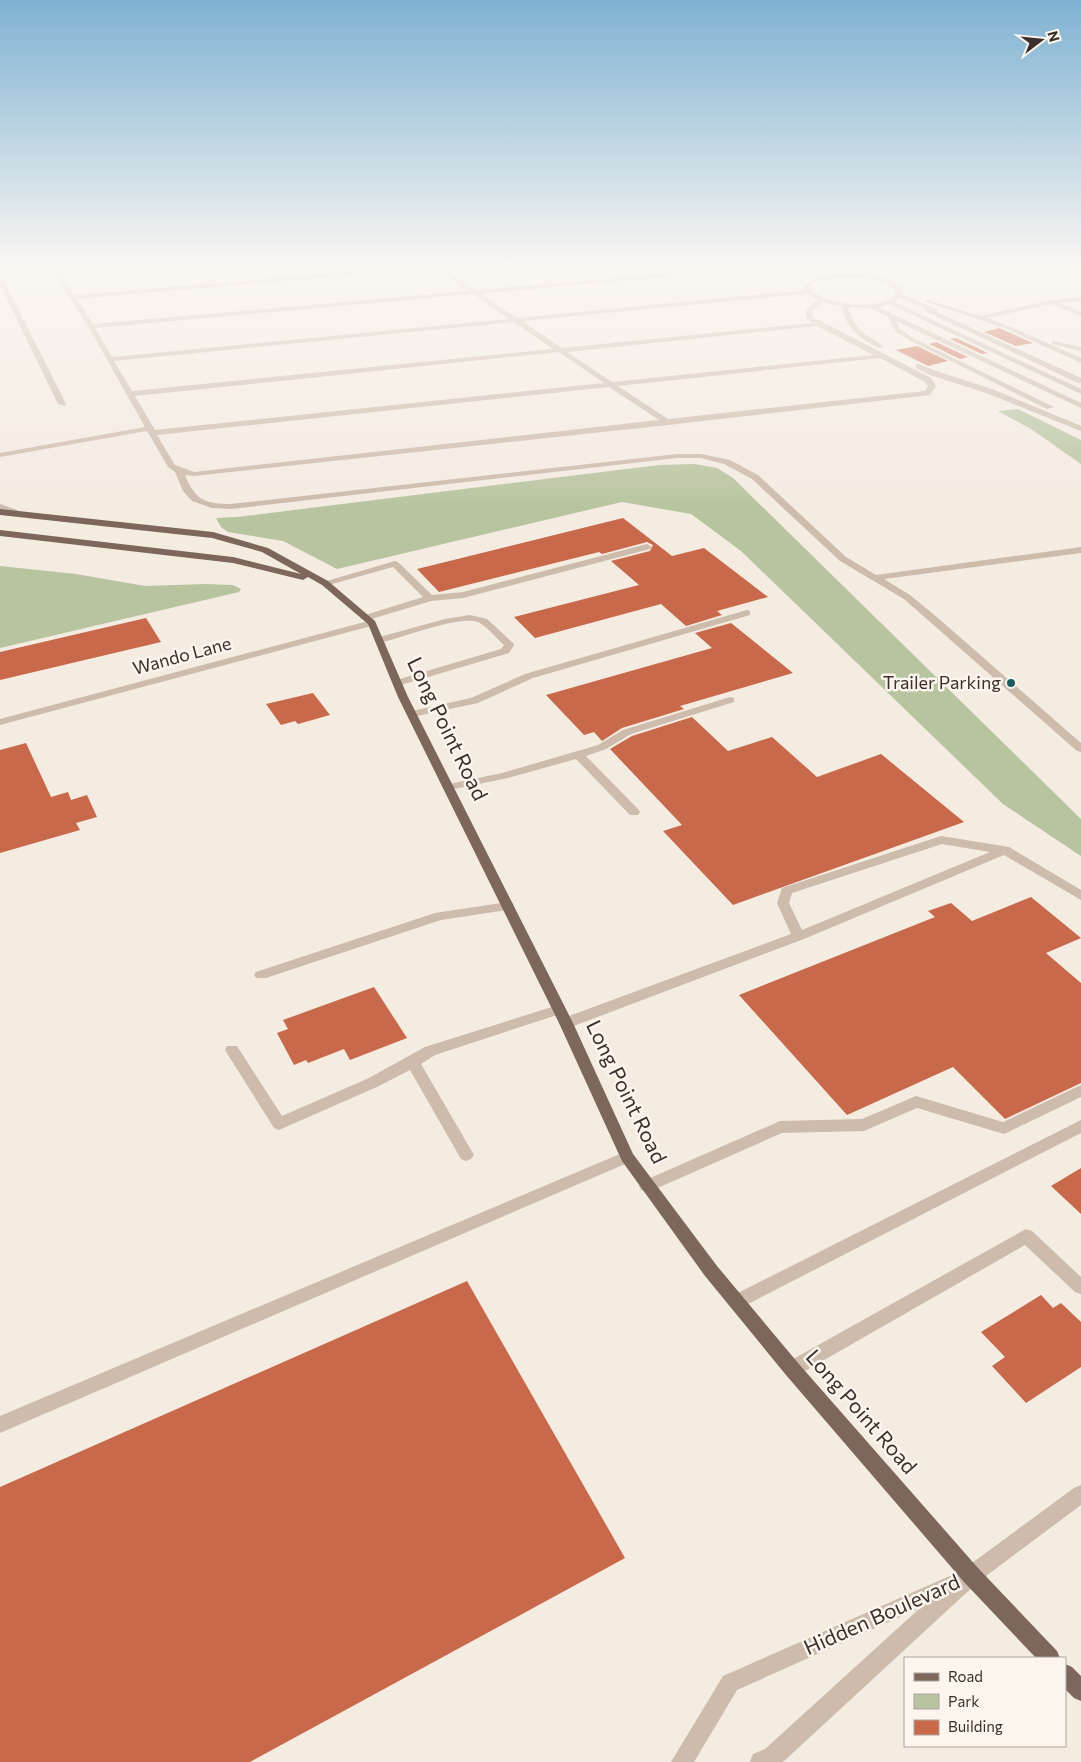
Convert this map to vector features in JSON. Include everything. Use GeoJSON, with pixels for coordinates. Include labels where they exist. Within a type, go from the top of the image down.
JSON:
{"type":"FeatureCollection","features":[{"type":"Feature","properties":{"kind":"main road"},"geometry":{"type":"LineString","coordinates":[[0,512],[214,535],[265,550],[324,583]]}},
{"type":"Feature","properties":{"kind":"main road"},"geometry":{"type":"LineString","coordinates":[[0,532],[233,560],[324,583]]}},
{"type":"Feature","properties":{"kind":"main road","name":"Long Point Road"},"geometry":{"type":"LineString","coordinates":[[324,583],[369,621],[380,640],[397,683],[566,1023],[627,1157],[736,1302],[792,1369],[971,1575],[1049,1657]]}},
{"type":"Feature","properties":{"kind":"main road"},"geometry":{"type":"LineString","coordinates":[[1066,1675],[1081,1691]]}},
{"type":"Feature","properties":{"kind":"street"},"geometry":{"type":"LineString","coordinates":[[33,345],[62,404]]}},
{"type":"Feature","properties":{"kind":"street"},"geometry":{"type":"LineString","coordinates":[[101,345],[172,467],[179,471],[194,474],[920,395],[927,393],[932,386],[928,380],[859,345]]}},
{"type":"Feature","properties":{"kind":"street"},"geometry":{"type":"LineString","coordinates":[[109,359],[253,345]]}},
{"type":"Feature","properties":{"kind":"street"},"geometry":{"type":"LineString","coordinates":[[554,345],[668,423]]}},
{"type":"Feature","properties":{"kind":"street"},"geometry":{"type":"LineString","coordinates":[[130,394],[608,345]]}},
{"type":"Feature","properties":{"kind":"street"},"geometry":{"type":"LineString","coordinates":[[877,345],[933,373],[989,391],[1081,429]]}},
{"type":"Feature","properties":{"kind":"street"},"geometry":{"type":"LineString","coordinates":[[924,345],[1081,422]]}},
{"type":"Feature","properties":{"kind":"street"},"geometry":{"type":"LineString","coordinates":[[946,345],[1081,414]]}},
{"type":"Feature","properties":{"kind":"street"},"geometry":{"type":"LineString","coordinates":[[951,345],[1081,406]]}},
{"type":"Feature","properties":{"kind":"street"},"geometry":{"type":"LineString","coordinates":[[975,345],[1081,398]]}},
{"type":"Feature","properties":{"kind":"street"},"geometry":{"type":"LineString","coordinates":[[981,345],[1081,392]]}},
{"type":"Feature","properties":{"kind":"street"},"geometry":{"type":"LineString","coordinates":[[992,345],[1081,387]]}},
{"type":"Feature","properties":{"kind":"street"},"geometry":{"type":"LineString","coordinates":[[1005,345],[1081,381]]}},
{"type":"Feature","properties":{"kind":"street"},"geometry":{"type":"LineString","coordinates":[[1014,345],[1081,377]]}},
{"type":"Feature","properties":{"kind":"street"},"geometry":{"type":"LineString","coordinates":[[1019,345],[1081,373]]}},
{"type":"Feature","properties":{"kind":"street"},"geometry":{"type":"LineString","coordinates":[[1031,345],[1081,368]]}},
{"type":"Feature","properties":{"kind":"street"},"geometry":{"type":"LineString","coordinates":[[1047,345],[1081,361]]}},
{"type":"Feature","properties":{"kind":"street"},"geometry":{"type":"LineString","coordinates":[[1065,345],[1081,349]]}},
{"type":"Feature","properties":{"kind":"street"},"geometry":{"type":"LineString","coordinates":[[0,455],[151,431],[880,356]]}},
{"type":"Feature","properties":{"kind":"street"},"geometry":{"type":"LineString","coordinates":[[179,471],[189,493],[196,500],[229,506],[258,505],[677,456],[701,456],[741,468],[755,477],[843,559],[907,597],[935,620],[1081,749]]}},
{"type":"Feature","properties":{"kind":"street"},"geometry":{"type":"LineString","coordinates":[[0,507],[14,512]]}},
{"type":"Feature","properties":{"kind":"street","name":"Wando Lane"},"geometry":{"type":"LineString","coordinates":[[0,722],[369,621],[430,598],[463,595],[647,547]]}},
{"type":"Feature","properties":{"kind":"street"},"geometry":{"type":"LineString","coordinates":[[874,578],[1081,550]]}},
{"type":"Feature","properties":{"kind":"street"},"geometry":{"type":"LineString","coordinates":[[324,583],[395,564],[430,598]]}},
{"type":"Feature","properties":{"kind":"street"},"geometry":{"type":"LineString","coordinates":[[412,714],[474,701],[529,676],[747,613]]}},
{"type":"Feature","properties":{"kind":"street"},"geometry":{"type":"LineString","coordinates":[[380,640],[456,619],[472,618],[485,622],[509,645],[505,651],[397,683]]}},
{"type":"Feature","properties":{"kind":"street"},"geometry":{"type":"LineString","coordinates":[[449,787],[504,776],[602,747],[627,732],[730,700]]}},
{"type":"Feature","properties":{"kind":"street"},"geometry":{"type":"LineString","coordinates":[[578,754],[634,812]]}},
{"type":"Feature","properties":{"kind":"street"},"geometry":{"type":"LineString","coordinates":[[798,936],[783,903],[786,891],[941,840],[1006,850],[1081,896]]}},
{"type":"Feature","properties":{"kind":"street"},"geometry":{"type":"LineString","coordinates":[[566,1023],[798,936],[1006,850]]}},
{"type":"Feature","properties":{"kind":"street"},"geometry":{"type":"LineString","coordinates":[[261,975],[440,916],[508,906]]}},
{"type":"Feature","properties":{"kind":"street"},"geometry":{"type":"LineString","coordinates":[[232,1050],[278,1124],[374,1082],[430,1051],[558,1010]]}},
{"type":"Feature","properties":{"kind":"street"},"geometry":{"type":"LineString","coordinates":[[413,1062],[466,1155]]}},
{"type":"Feature","properties":{"kind":"street"},"geometry":{"type":"LineString","coordinates":[[647,1186],[780,1126],[864,1125],[916,1102],[1004,1128],[1081,1091]]}},
{"type":"Feature","properties":{"kind":"street"},"geometry":{"type":"LineString","coordinates":[[736,1302],[1081,1126]]}},
{"type":"Feature","properties":{"kind":"street"},"geometry":{"type":"LineString","coordinates":[[0,1424],[627,1157]]}},
{"type":"Feature","properties":{"kind":"street"},"geometry":{"type":"LineString","coordinates":[[792,1369],[1026,1236],[1081,1287]]}},
{"type":"Feature","properties":{"kind":"street"},"geometry":{"type":"LineString","coordinates":[[971,1575],[1081,1494]]}},
{"type":"Feature","properties":{"kind":"street","name":"Hidden Boulevard"},"geometry":{"type":"LineString","coordinates":[[682,1762],[730,1682],[971,1575]]}},
{"type":"Feature","properties":{"kind":"street","name":"Hidden Boulevard"},"geometry":{"type":"LineString","coordinates":[[762,1762],[773,1757],[971,1575]]}},
{"type":"Feature","properties":{"kind":"green space"},"geometry":{"type":"Polygon","coordinates":[[[1018,409],[1081,440],[1081,464],[1031,429],[998,411],[1018,409]]]}},
{"type":"Feature","properties":{"kind":"green space"},"geometry":{"type":"Polygon","coordinates":[[[695,464],[717,468],[733,478],[1081,819],[1081,856],[1003,804],[741,551],[691,514],[622,502],[337,569],[283,541],[228,532],[221,527],[216,518],[237,517],[659,465],[695,464]]]}},
{"type":"Feature","properties":{"kind":"green space"},"geometry":{"type":"Polygon","coordinates":[[[0,566],[76,574],[145,586],[205,584],[233,585],[241,589],[239,592],[0,648],[0,566]]]}},
{"type":"Feature","properties":{"kind":"building"},"geometry":{"type":"Polygon","coordinates":[[[932,345],[943,345],[968,357],[960,359],[932,345]]]}},
{"type":"Feature","properties":{"kind":"building"},"geometry":{"type":"Polygon","coordinates":[[[963,345],[971,345],[988,353],[982,354],[963,345]]]}},
{"type":"Feature","properties":{"kind":"building"},"geometry":{"type":"Polygon","coordinates":[[[917,346],[948,361],[928,366],[896,350],[917,346]]]}},
{"type":"Feature","properties":{"kind":"building"},"geometry":{"type":"Polygon","coordinates":[[[623,518],[672,556],[704,548],[768,597],[717,611],[722,615],[686,626],[661,604],[535,638],[514,617],[639,585],[611,561],[650,551],[653,545],[647,542],[602,554],[599,552],[439,592],[417,569],[623,518]]]}},
{"type":"Feature","properties":{"kind":"building"},"geometry":{"type":"Polygon","coordinates":[[[146,618],[161,642],[0,680],[0,652],[146,618]]]}},
{"type":"Feature","properties":{"kind":"building"},"geometry":{"type":"Polygon","coordinates":[[[731,623],[793,673],[680,706],[684,709],[622,728],[602,741],[594,732],[584,735],[546,695],[712,648],[695,633],[731,623]]]}},
{"type":"Feature","properties":{"kind":"building"},"geometry":{"type":"Polygon","coordinates":[[[313,693],[330,715],[298,724],[295,721],[281,725],[266,704],[313,693]]]}},
{"type":"Feature","properties":{"kind":"building"},"geometry":{"type":"Polygon","coordinates":[[[692,717],[728,751],[772,737],[817,777],[881,754],[964,822],[733,905],[663,831],[682,825],[610,749],[632,736],[692,717]]]}},
{"type":"Feature","properties":{"kind":"building"},"geometry":{"type":"Polygon","coordinates":[[[26,743],[51,797],[68,792],[71,800],[87,795],[97,817],[76,823],[80,830],[0,853],[0,750],[26,743]]]}},
{"type":"Feature","properties":{"kind":"building"},"geometry":{"type":"Polygon","coordinates":[[[1031,897],[1081,938],[1046,953],[1081,983],[1081,1083],[1005,1119],[953,1067],[847,1115],[739,995],[935,917],[928,911],[951,903],[972,921],[1031,897]]]}},
{"type":"Feature","properties":{"kind":"building"},"geometry":{"type":"Polygon","coordinates":[[[374,987],[407,1038],[350,1060],[344,1049],[308,1063],[306,1060],[294,1065],[277,1033],[288,1029],[283,1020],[374,987]]]}},
{"type":"Feature","properties":{"kind":"building"},"geometry":{"type":"Polygon","coordinates":[[[1081,1168],[1081,1214],[1051,1186],[1081,1168]]]}},
{"type":"Feature","properties":{"kind":"building"},"geometry":{"type":"Polygon","coordinates":[[[467,1281],[625,1558],[250,1762],[0,1762],[0,1487],[467,1281]]]}},
{"type":"Feature","properties":{"kind":"building"},"geometry":{"type":"Polygon","coordinates":[[[1041,1295],[1053,1308],[1061,1303],[1081,1322],[1081,1367],[1026,1403],[992,1366],[1005,1357],[981,1332],[1041,1295]]]}},
{"type":"Feature","properties":{"kind":"place","name":"Trailer Parking"},"geometry":{"type":"Point","coordinates":[1011,683]}}]}
